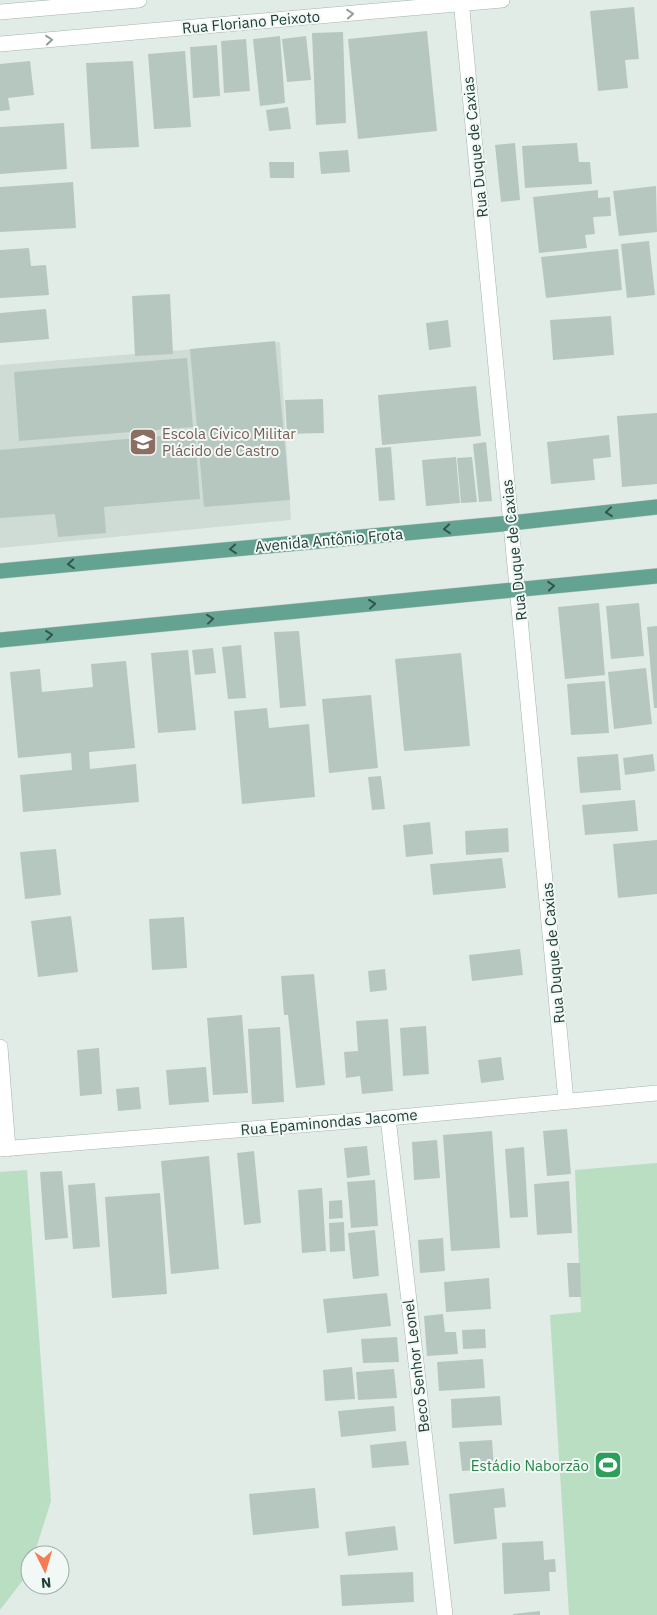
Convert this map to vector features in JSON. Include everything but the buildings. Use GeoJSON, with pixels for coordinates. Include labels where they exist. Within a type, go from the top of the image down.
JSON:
{"type":"FeatureCollection","features":[{"type":"Feature","properties":{"kind":"main road","name":"Avenida Antônio Frota"},"geometry":{"type":"LineString","coordinates":[[0,571],[511,523],[657,507]]}},
{"type":"Feature","properties":{"kind":"main road"},"geometry":{"type":"LineString","coordinates":[[0,640],[657,576]]}},
{"type":"Feature","properties":{"kind":"street"},"geometry":{"type":"LineString","coordinates":[[0,12],[139,0]]}},
{"type":"Feature","properties":{"kind":"street","name":"Rua Floriano Peixoto"},"geometry":{"type":"LineString","coordinates":[[0,44],[461,2],[502,0]]}},
{"type":"Feature","properties":{"kind":"street","name":"Rua Duque de Caxias"},"geometry":{"type":"LineString","coordinates":[[461,2],[566,1101]]}},
{"type":"Feature","properties":{"kind":"street"},"geometry":{"type":"LineString","coordinates":[[0,1047],[4,1149]]}},
{"type":"Feature","properties":{"kind":"street","name":"Rua Epaminondas Jacome"},"geometry":{"type":"LineString","coordinates":[[4,1149],[388,1118],[657,1093]]}},
{"type":"Feature","properties":{"kind":"street","name":"Beco Senhor Leonel"},"geometry":{"type":"LineString","coordinates":[[388,1118],[445,1615]]}},
{"type":"Feature","properties":{"kind":"shaded area","name":"Escola Cívico Militar Plácido de Castro"},"geometry":{"type":"Polygon","coordinates":[[[280,342],[291,520],[0,548],[0,365],[280,342]]]}},
{"type":"Feature","properties":{"kind":"green space","name":"Estádio Naborzão"},"geometry":{"type":"Polygon","coordinates":[[[657,1163],[657,1615],[569,1615],[550,1315],[581,1312],[575,1170],[657,1163]]]}},
{"type":"Feature","properties":{"kind":"green space"},"geometry":{"type":"Polygon","coordinates":[[[27,1170],[51,1501],[37,1545],[20,1545],[20,1584],[0,1610],[0,1172],[27,1170]]]}},
{"type":"Feature","properties":{"kind":"place","name":"Escola Cívico Militar Plácido de Castro"},"geometry":{"type":"Point","coordinates":[143,442]}},
{"type":"Feature","properties":{"kind":"place","name":"Estádio Naborzão"},"geometry":{"type":"Point","coordinates":[608,1465]}}]}
